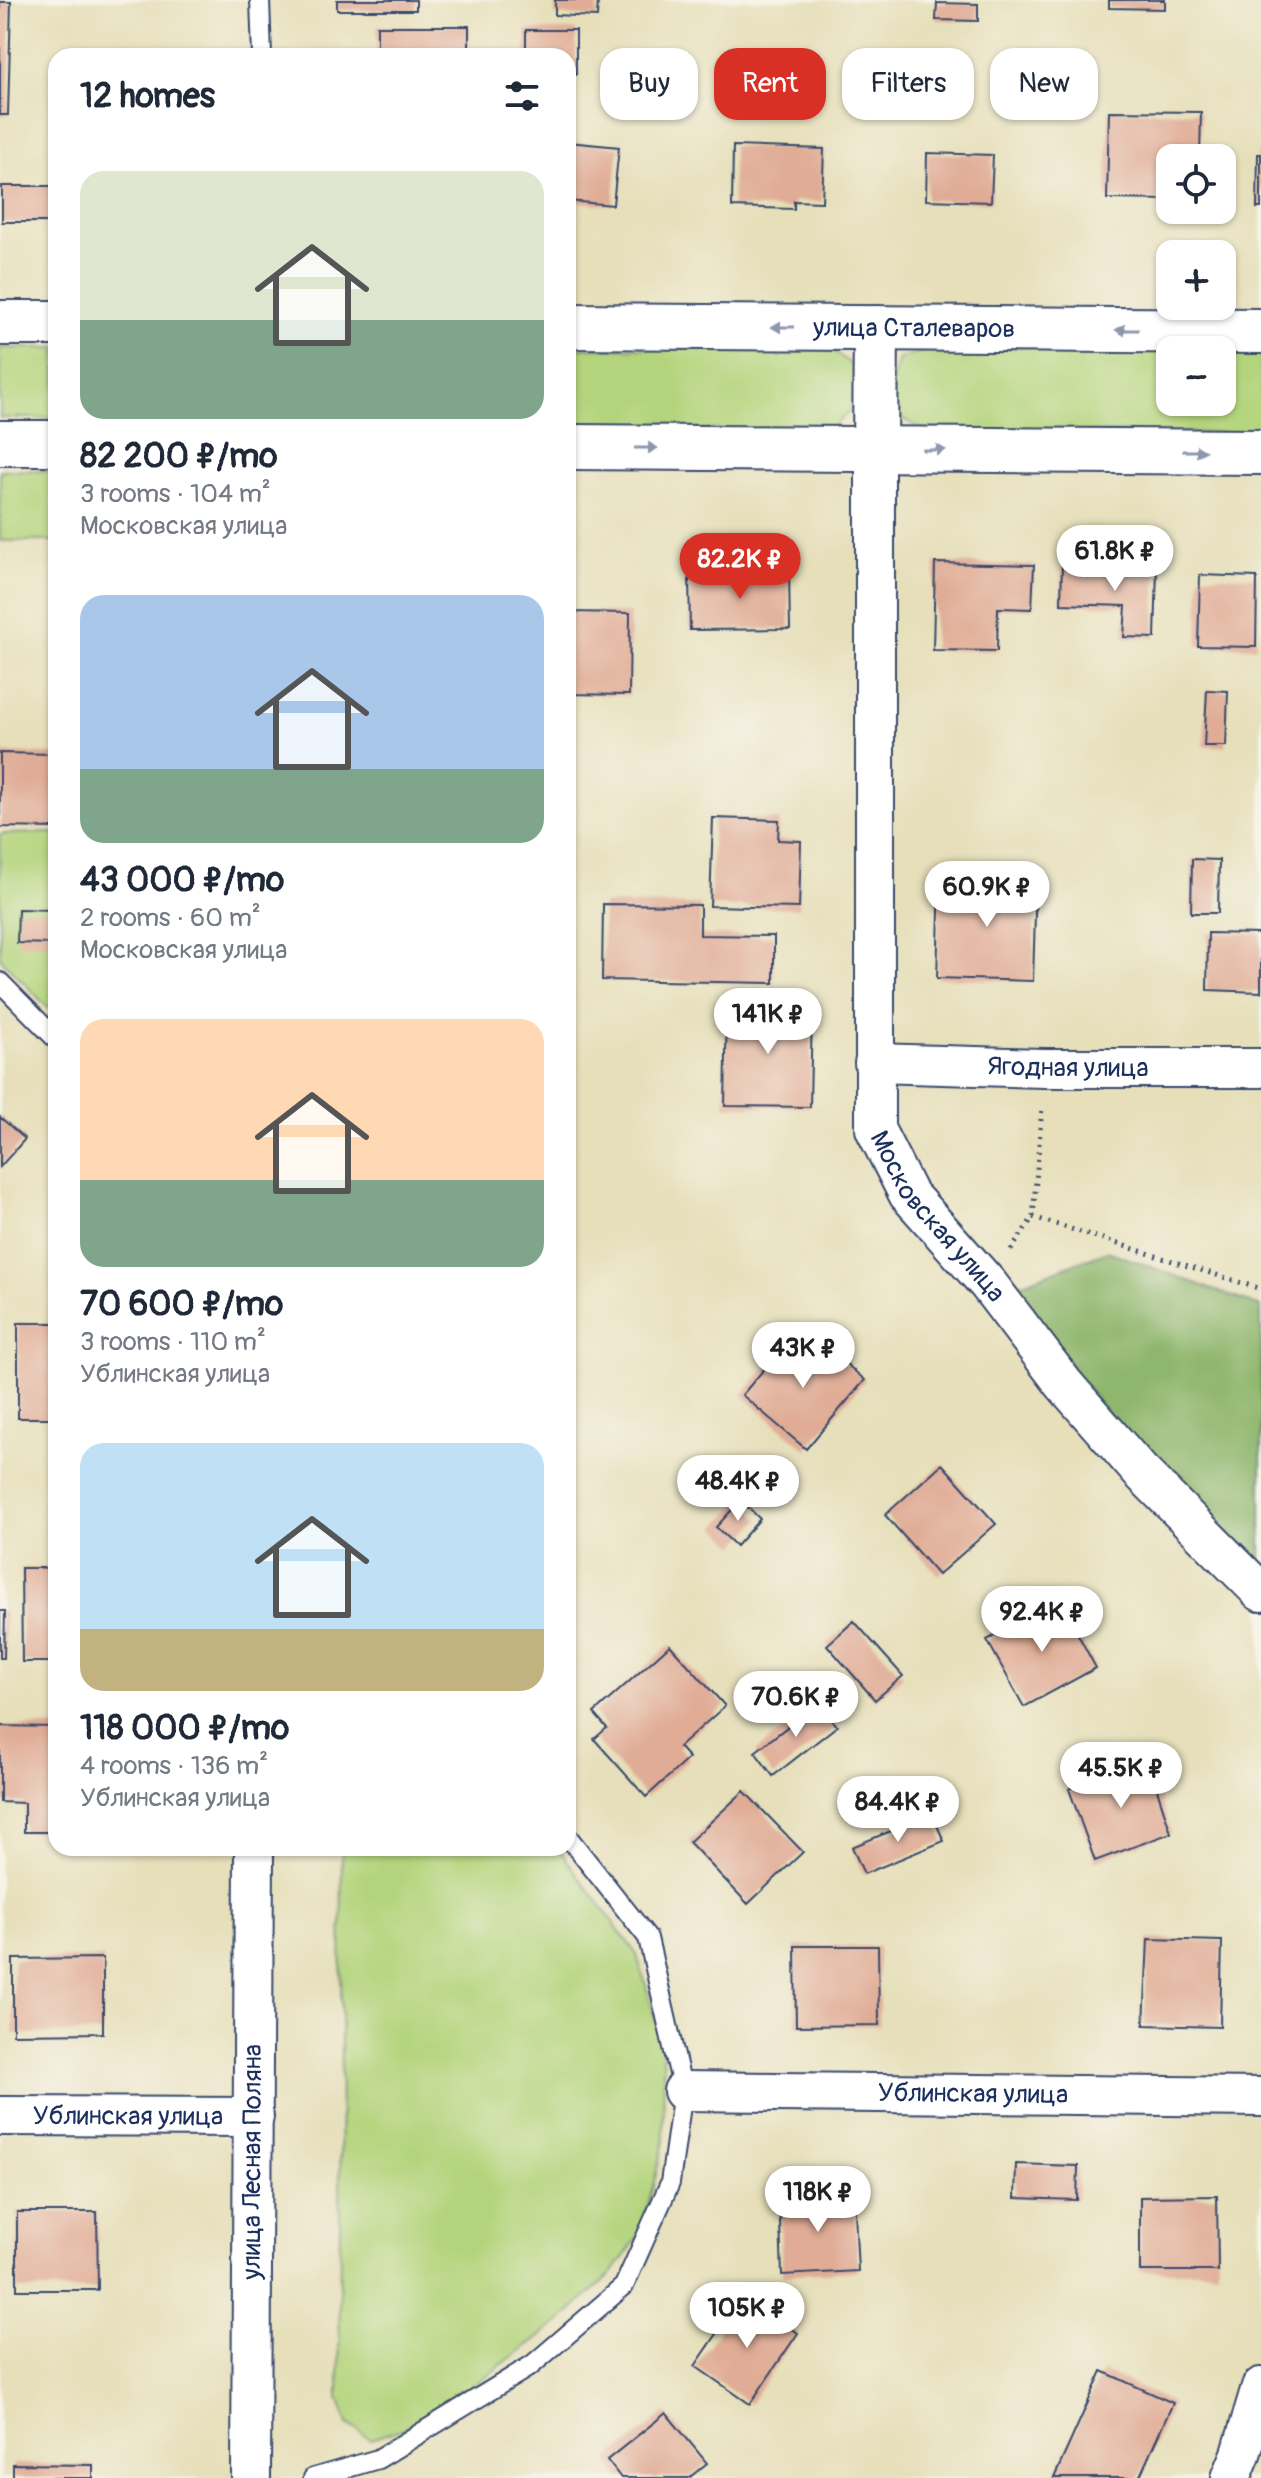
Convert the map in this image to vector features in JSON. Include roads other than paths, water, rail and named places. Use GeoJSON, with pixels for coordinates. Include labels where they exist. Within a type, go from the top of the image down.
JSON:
{"type":"FeatureCollection","features":[{"type":"Feature","properties":{"kind":"main road"},"geometry":{"type":"LineString","coordinates":[[0,323],[48,323]]}},
{"type":"Feature","properties":{"kind":"main road","name":"улица Сталеваров"},"geometry":{"type":"LineString","coordinates":[[576,326],[1261,331]]}},
{"type":"Feature","properties":{"kind":"main road"},"geometry":{"type":"LineString","coordinates":[[875,449],[876,328]]}},
{"type":"Feature","properties":{"kind":"main road"},"geometry":{"type":"LineString","coordinates":[[0,443],[48,443]]}},
{"type":"Feature","properties":{"kind":"main road"},"geometry":{"type":"LineString","coordinates":[[576,447],[1261,452]]}},
{"type":"Feature","properties":{"kind":"street","name":"Московская улица"},"geometry":{"type":"LineString","coordinates":[[875,449],[875,1129],[908,1194],[988,1284],[1064,1384],[1140,1471],[1261,1592]]}},
{"type":"Feature","properties":{"kind":"street","name":"Ягодная улица"},"geometry":{"type":"LineString","coordinates":[[874,1063],[1045,1068],[1261,1068]]}},
{"type":"Feature","properties":{"kind":"street","name":"улица Лесная Поляна"},"geometry":{"type":"LineString","coordinates":[[251,2478],[254,1856]]}},
{"type":"Feature","properties":{"kind":"street","name":"Ублинская улица"},"geometry":{"type":"LineString","coordinates":[[683,2091],[1261,2097]]}},
{"type":"Feature","properties":{"kind":"street","name":"Ублинская улица"},"geometry":{"type":"LineString","coordinates":[[0,2116],[254,2117]]}},
{"type":"Feature","properties":{"kind":"street"},"geometry":{"type":"LineString","coordinates":[[1231,2478],[1261,2387]]}},
{"type":"Feature","properties":{"kind":"lane"},"geometry":{"type":"LineString","coordinates":[[260,0],[262,48]]}},
{"type":"Feature","properties":{"kind":"lane"},"geometry":{"type":"LineString","coordinates":[[0,982],[48,1031]]}},
{"type":"Feature","properties":{"kind":"lane"},"geometry":{"type":"LineString","coordinates":[[313,2478],[378,2459],[532,2365],[624,2286],[670,2183],[683,2091],[648,1938],[576,1847]]}}]}
